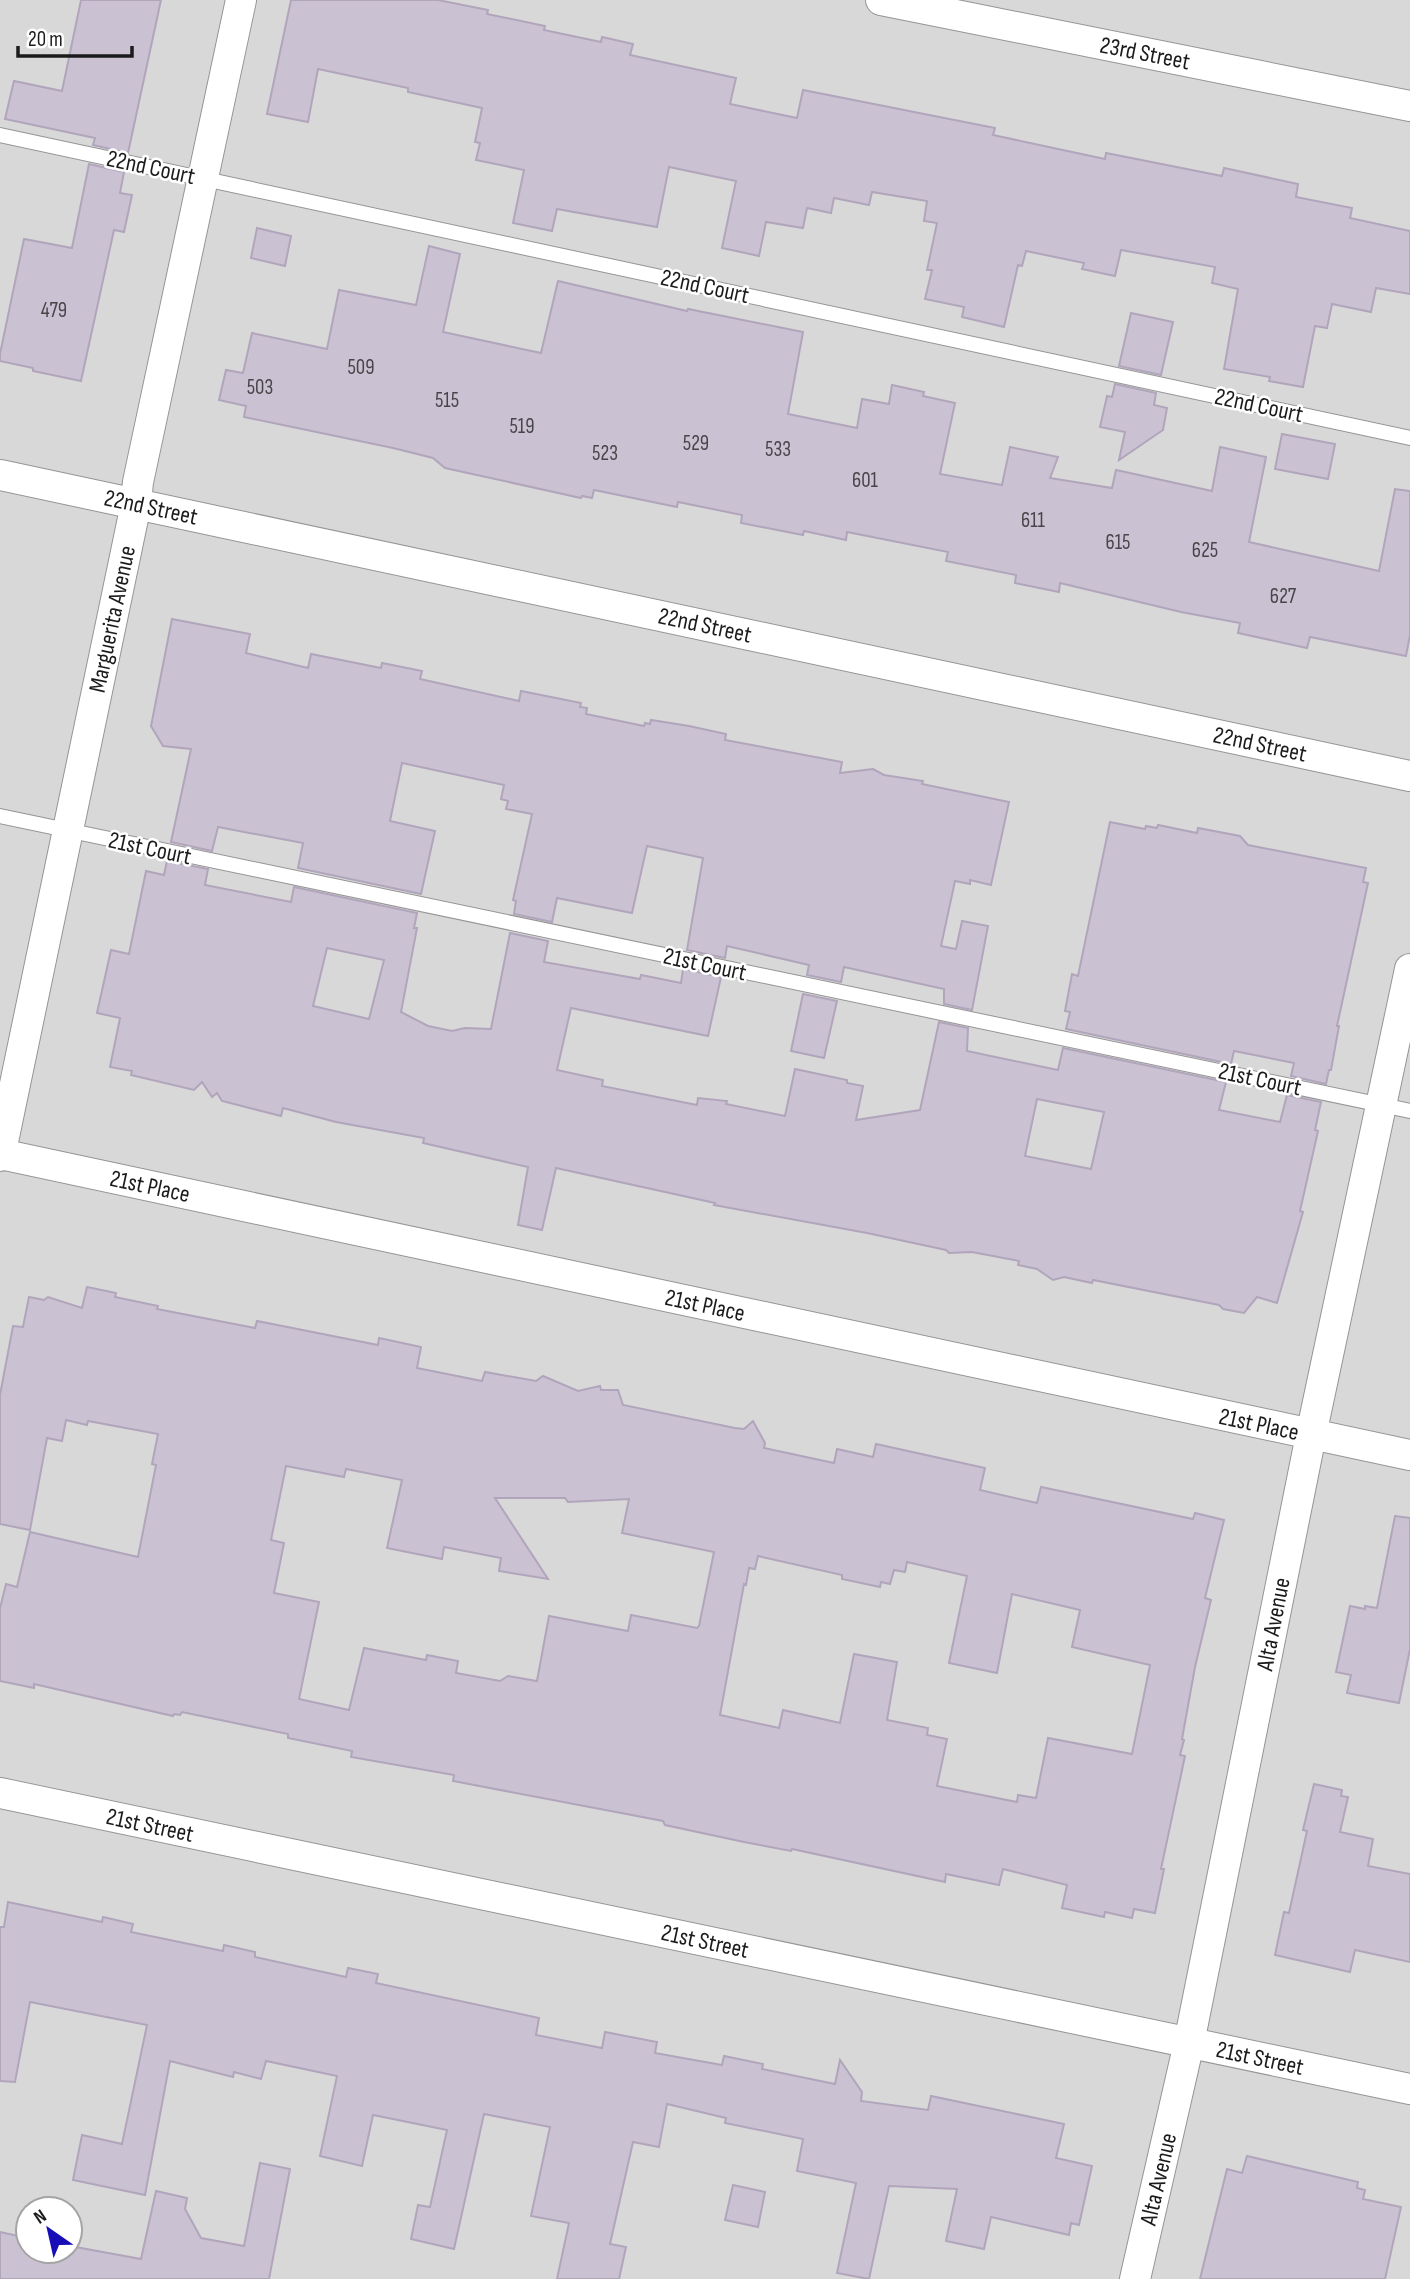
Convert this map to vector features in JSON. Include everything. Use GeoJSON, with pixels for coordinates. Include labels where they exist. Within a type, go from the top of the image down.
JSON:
{"type":"FeatureCollection","features":[{"type":"Feature","properties":{"kind":"street","name":"Marguerita Avenue"},"geometry":{"type":"LineString","coordinates":[[0,1155],[136,504],[138,482],[241,0]]}},
{"type":"Feature","properties":{"kind":"street","name":"23rd Street"},"geometry":{"type":"LineString","coordinates":[[881,0],[1410,106]]}},
{"type":"Feature","properties":{"kind":"street","name":"22nd Street"},"geometry":{"type":"LineString","coordinates":[[0,475],[1410,776]]}},
{"type":"Feature","properties":{"kind":"street","name":"Alta Avenue"},"geometry":{"type":"LineString","coordinates":[[1135,2279],[1189,2043],[1311,1435],[1396,1108],[1410,969]]}},
{"type":"Feature","properties":{"kind":"street","name":"21st Place"},"geometry":{"type":"LineString","coordinates":[[0,1155],[1410,1455]]}},
{"type":"Feature","properties":{"kind":"street","name":"21st Street"},"geometry":{"type":"LineString","coordinates":[[0,1793],[1410,2089]]}},
{"type":"Feature","properties":{"kind":"lane","name":"22nd Court"},"geometry":{"type":"LineString","coordinates":[[0,135],[1410,438]]}},
{"type":"Feature","properties":{"kind":"lane","name":"21st Court"},"geometry":{"type":"LineString","coordinates":[[0,816],[1396,1108]]}},
{"type":"Feature","properties":{"kind":"shaded area"},"geometry":{"type":"Polygon","coordinates":[[[0,0],[1410,0],[1410,2279],[0,2279],[0,0]]]}},
{"type":"Feature","properties":{"kind":"building"},"geometry":{"type":"Polygon","coordinates":[[[81,0],[161,0],[128,153],[93,145],[95,138],[5,119],[14,81],[62,91],[81,0]]]}},
{"type":"Feature","properties":{"kind":"building"},"geometry":{"type":"Polygon","coordinates":[[[291,0],[438,0],[545,26],[544,30],[601,42],[602,37],[633,44],[630,55],[736,78],[730,104],[797,118],[803,90],[995,128],[993,135],[1105,159],[1106,153],[1222,176],[1224,168],[1298,184],[1296,197],[1352,208],[1350,218],[1410,231],[1410,294],[1376,288],[1371,312],[1332,304],[1327,328],[1315,326],[1303,387],[1269,381],[1270,377],[1224,369],[1238,289],[1212,283],[1215,267],[1121,250],[1115,276],[1082,269],[1084,263],[1026,251],[1022,266],[1018,265],[1004,327],[962,317],[964,307],[925,299],[932,270],[927,270],[937,223],[924,221],[927,201],[872,192],[869,205],[834,198],[831,213],[807,208],[803,228],[766,222],[759,256],[722,248],[736,181],[669,167],[657,227],[557,209],[552,231],[513,223],[524,170],[476,160],[480,143],[475,142],[482,108],[408,92],[408,88],[318,69],[308,122],[267,114],[291,0]]]}},
{"type":"Feature","properties":{"kind":"building"},"geometry":{"type":"Polygon","coordinates":[[[89,164],[124,172],[120,193],[132,195],[124,232],[114,230],[81,381],[0,361],[0,354],[24,239],[72,248],[89,164]]]}},
{"type":"Feature","properties":{"kind":"building"},"geometry":{"type":"Polygon","coordinates":[[[257,228],[291,236],[285,266],[251,258],[257,228]]]}},
{"type":"Feature","properties":{"kind":"building"},"geometry":{"type":"Polygon","coordinates":[[[429,246],[460,254],[443,332],[541,353],[558,281],[687,311],[688,309],[803,332],[788,414],[857,428],[862,399],[889,404],[892,385],[955,403],[940,474],[1002,485],[1010,447],[1058,457],[1050,478],[1112,488],[1116,470],[1212,491],[1220,447],[1266,457],[1249,542],[1379,571],[1395,489],[1410,491],[1410,635],[1406,656],[1310,637],[1307,648],[1238,633],[1240,623],[1060,583],[1059,592],[1015,583],[1016,575],[946,561],[948,552],[847,532],[846,540],[804,531],[803,535],[741,523],[742,515],[678,502],[677,507],[594,490],[592,498],[581,498],[445,468],[433,458],[393,448],[244,417],[246,406],[219,400],[226,370],[243,373],[252,333],[327,349],[339,290],[416,305],[429,246]]]}},
{"type":"Feature","properties":{"kind":"building"},"geometry":{"type":"Polygon","coordinates":[[[1131,313],[1173,322],[1161,375],[1119,366],[1131,313]]]}},
{"type":"Feature","properties":{"kind":"building"},"geometry":{"type":"Polygon","coordinates":[[[1115,384],[1156,393],[1154,405],[1167,408],[1163,430],[1119,460],[1125,432],[1100,427],[1107,396],[1112,397],[1115,384]]]}},
{"type":"Feature","properties":{"kind":"building"},"geometry":{"type":"Polygon","coordinates":[[[1282,434],[1335,444],[1328,479],[1275,469],[1282,434]]]}},
{"type":"Feature","properties":{"kind":"building"},"geometry":{"type":"Polygon","coordinates":[[[172,619],[250,634],[246,653],[308,668],[311,654],[381,668],[382,663],[422,671],[420,679],[519,701],[521,691],[581,703],[580,707],[587,708],[586,714],[644,726],[645,723],[650,724],[651,720],[726,734],[725,740],[842,762],[840,773],[873,769],[884,775],[923,781],[922,784],[1009,802],[991,885],[970,880],[970,884],[955,881],[941,946],[956,949],[962,921],[988,926],[972,1010],[944,1004],[944,989],[844,967],[841,982],[807,975],[809,965],[727,946],[725,958],[687,950],[703,858],[647,846],[632,913],[557,898],[552,922],[514,914],[516,901],[513,900],[532,814],[506,809],[508,801],[501,799],[504,785],[402,763],[390,821],[435,831],[421,894],[298,868],[303,843],[218,827],[212,851],[171,842],[191,749],[163,746],[151,726],[172,619]]]}},
{"type":"Feature","properties":{"kind":"building"},"geometry":{"type":"Polygon","coordinates":[[[1110,822],[1145,829],[1146,826],[1157,828],[1158,825],[1197,833],[1198,828],[1240,836],[1248,845],[1366,868],[1363,882],[1368,883],[1326,1084],[1291,1076],[1294,1063],[1234,1051],[1231,1064],[1066,1029],[1070,1012],[1065,1011],[1072,974],[1078,976],[1110,822]]]}},
{"type":"Feature","properties":{"kind":"building"},"geometry":{"type":"Polygon","coordinates":[[[167,861],[208,869],[205,885],[291,902],[294,887],[417,913],[414,928],[417,928],[401,1012],[428,1026],[452,1031],[465,1028],[491,1029],[510,933],[548,941],[544,962],[640,979],[641,975],[681,983],[683,969],[721,977],[708,1036],[571,1008],[557,1070],[603,1080],[602,1086],[697,1105],[698,1098],[727,1101],[726,1104],[785,1116],[795,1069],[863,1086],[856,1120],[920,1110],[939,1022],[968,1028],[967,1051],[1058,1070],[1063,1048],[1226,1082],[1219,1110],[1280,1122],[1287,1095],[1321,1102],[1315,1130],[1318,1131],[1300,1211],[1303,1212],[1277,1303],[1257,1297],[1244,1313],[1223,1309],[1219,1305],[1093,1280],[1092,1283],[1064,1277],[1053,1280],[1037,1269],[1018,1265],[1019,1261],[972,1252],[949,1253],[946,1250],[867,1233],[714,1205],[715,1203],[556,1168],[542,1230],[518,1225],[528,1167],[423,1143],[424,1138],[336,1122],[283,1108],[281,1116],[222,1101],[217,1093],[212,1097],[202,1082],[194,1090],[131,1075],[132,1071],[110,1067],[120,1018],[97,1013],[111,950],[129,954],[146,871],[164,875],[167,861]],[[327,948],[313,1006],[369,1019],[384,960],[327,948]],[[1037,1099],[1025,1156],[1091,1169],[1104,1112],[1037,1099]]]}},
{"type":"Feature","properties":{"kind":"building"},"geometry":{"type":"Polygon","coordinates":[[[803,994],[837,1001],[824,1058],[791,1051],[803,994]]]}},
{"type":"Feature","properties":{"kind":"building"},"geometry":{"type":"Polygon","coordinates":[[[87,1287],[116,1293],[115,1297],[158,1306],[157,1309],[255,1328],[257,1321],[378,1345],[379,1338],[421,1347],[417,1368],[482,1381],[485,1372],[536,1381],[543,1376],[578,1391],[600,1386],[601,1390],[618,1390],[623,1405],[735,1428],[744,1429],[753,1421],[765,1443],[764,1448],[834,1463],[837,1449],[873,1457],[876,1444],[985,1468],[980,1490],[1037,1503],[1041,1487],[1193,1519],[1195,1513],[1224,1520],[1205,1598],[1211,1600],[1182,1739],[1184,1740],[1180,1755],[1185,1756],[1161,1869],[1164,1869],[1155,1913],[1134,1909],[1132,1918],[1105,1912],[1104,1917],[1062,1908],[1067,1885],[1003,1869],[999,1885],[946,1874],[945,1882],[665,1825],[663,1821],[453,1781],[454,1775],[351,1757],[352,1751],[288,1738],[288,1734],[182,1712],[173,1716],[34,1684],[34,1688],[0,1681],[0,1608],[6,1584],[17,1587],[30,1532],[138,1557],[156,1465],[152,1464],[158,1434],[88,1421],[87,1425],[66,1420],[62,1441],[47,1438],[30,1530],[0,1524],[0,1395],[13,1326],[23,1327],[29,1297],[44,1300],[48,1297],[82,1308],[87,1287]],[[286,1466],[271,1540],[284,1543],[274,1593],[319,1602],[299,1699],[349,1710],[364,1648],[426,1660],[427,1655],[458,1661],[456,1673],[500,1681],[508,1676],[537,1681],[549,1616],[628,1631],[631,1615],[697,1628],[699,1626],[714,1552],[622,1533],[629,1499],[568,1502],[565,1498],[495,1498],[548,1579],[499,1571],[501,1558],[444,1547],[442,1559],[387,1548],[402,1480],[346,1469],[344,1477],[286,1466]],[[758,1556],[755,1569],[749,1568],[746,1585],[744,1584],[720,1715],[779,1728],[783,1710],[840,1723],[854,1654],[897,1662],[887,1720],[928,1728],[927,1735],[947,1739],[937,1786],[1017,1802],[1018,1795],[1036,1798],[1048,1738],[1132,1754],[1150,1665],[1072,1647],[1080,1610],[1012,1594],[997,1673],[949,1663],[967,1576],[907,1562],[905,1572],[894,1570],[890,1584],[881,1582],[880,1587],[842,1579],[842,1575],[758,1556]]]}},
{"type":"Feature","properties":{"kind":"building"},"geometry":{"type":"Polygon","coordinates":[[[1395,1516],[1410,1518],[1410,1649],[1399,1703],[1347,1693],[1351,1675],[1336,1672],[1350,1606],[1377,1608],[1395,1516]]]}},
{"type":"Feature","properties":{"kind":"building"},"geometry":{"type":"Polygon","coordinates":[[[1314,1784],[1342,1790],[1341,1796],[1348,1797],[1340,1832],[1373,1839],[1368,1866],[1410,1874],[1410,1962],[1355,1950],[1350,1972],[1275,1955],[1284,1912],[1289,1913],[1314,1784]]]}},
{"type":"Feature","properties":{"kind":"building"},"geometry":{"type":"Polygon","coordinates":[[[8,1902],[102,1922],[103,1917],[133,1924],[131,1932],[223,1951],[224,1945],[255,1952],[255,1957],[346,1977],[348,1968],[378,1974],[376,1983],[539,2018],[536,2035],[602,2048],[605,2032],[657,2042],[655,2053],[722,2065],[724,2056],[763,2064],[762,2069],[835,2084],[840,2060],[862,2092],[861,2101],[928,2110],[931,2096],[1064,2124],[1056,2158],[1092,2166],[1079,2225],[1071,2223],[1069,2235],[991,2217],[984,2249],[946,2241],[957,2189],[889,2186],[869,2279],[837,2273],[856,2183],[797,2171],[803,2139],[725,2123],[726,2118],[667,2104],[659,2147],[633,2142],[610,2244],[626,2247],[619,2279],[557,2279],[569,2223],[531,2216],[550,2127],[484,2114],[454,2249],[411,2239],[418,2205],[430,2207],[447,2130],[373,2115],[362,2166],[320,2156],[337,2076],[266,2061],[261,2079],[234,2072],[233,2077],[170,2061],[145,2195],[73,2180],[82,2135],[122,2144],[147,2025],[30,2002],[15,2082],[0,2081],[0,1927],[4,1927],[8,1902]]]}},
{"type":"Feature","properties":{"kind":"building"},"geometry":{"type":"Polygon","coordinates":[[[1247,2156],[1358,2182],[1357,2188],[1365,2190],[1363,2199],[1401,2207],[1385,2279],[1200,2279],[1227,2169],[1242,2173],[1247,2156]]]}},
{"type":"Feature","properties":{"kind":"building"},"geometry":{"type":"Polygon","coordinates":[[[260,2163],[290,2169],[269,2279],[0,2279],[0,2232],[14,2235],[14,2265],[84,2265],[84,2249],[141,2259],[156,2191],[187,2198],[185,2209],[201,2238],[244,2246],[260,2163]]]}},
{"type":"Feature","properties":{"kind":"building"},"geometry":{"type":"Polygon","coordinates":[[[733,2185],[765,2192],[758,2227],[725,2220],[733,2185]]]}}]}
